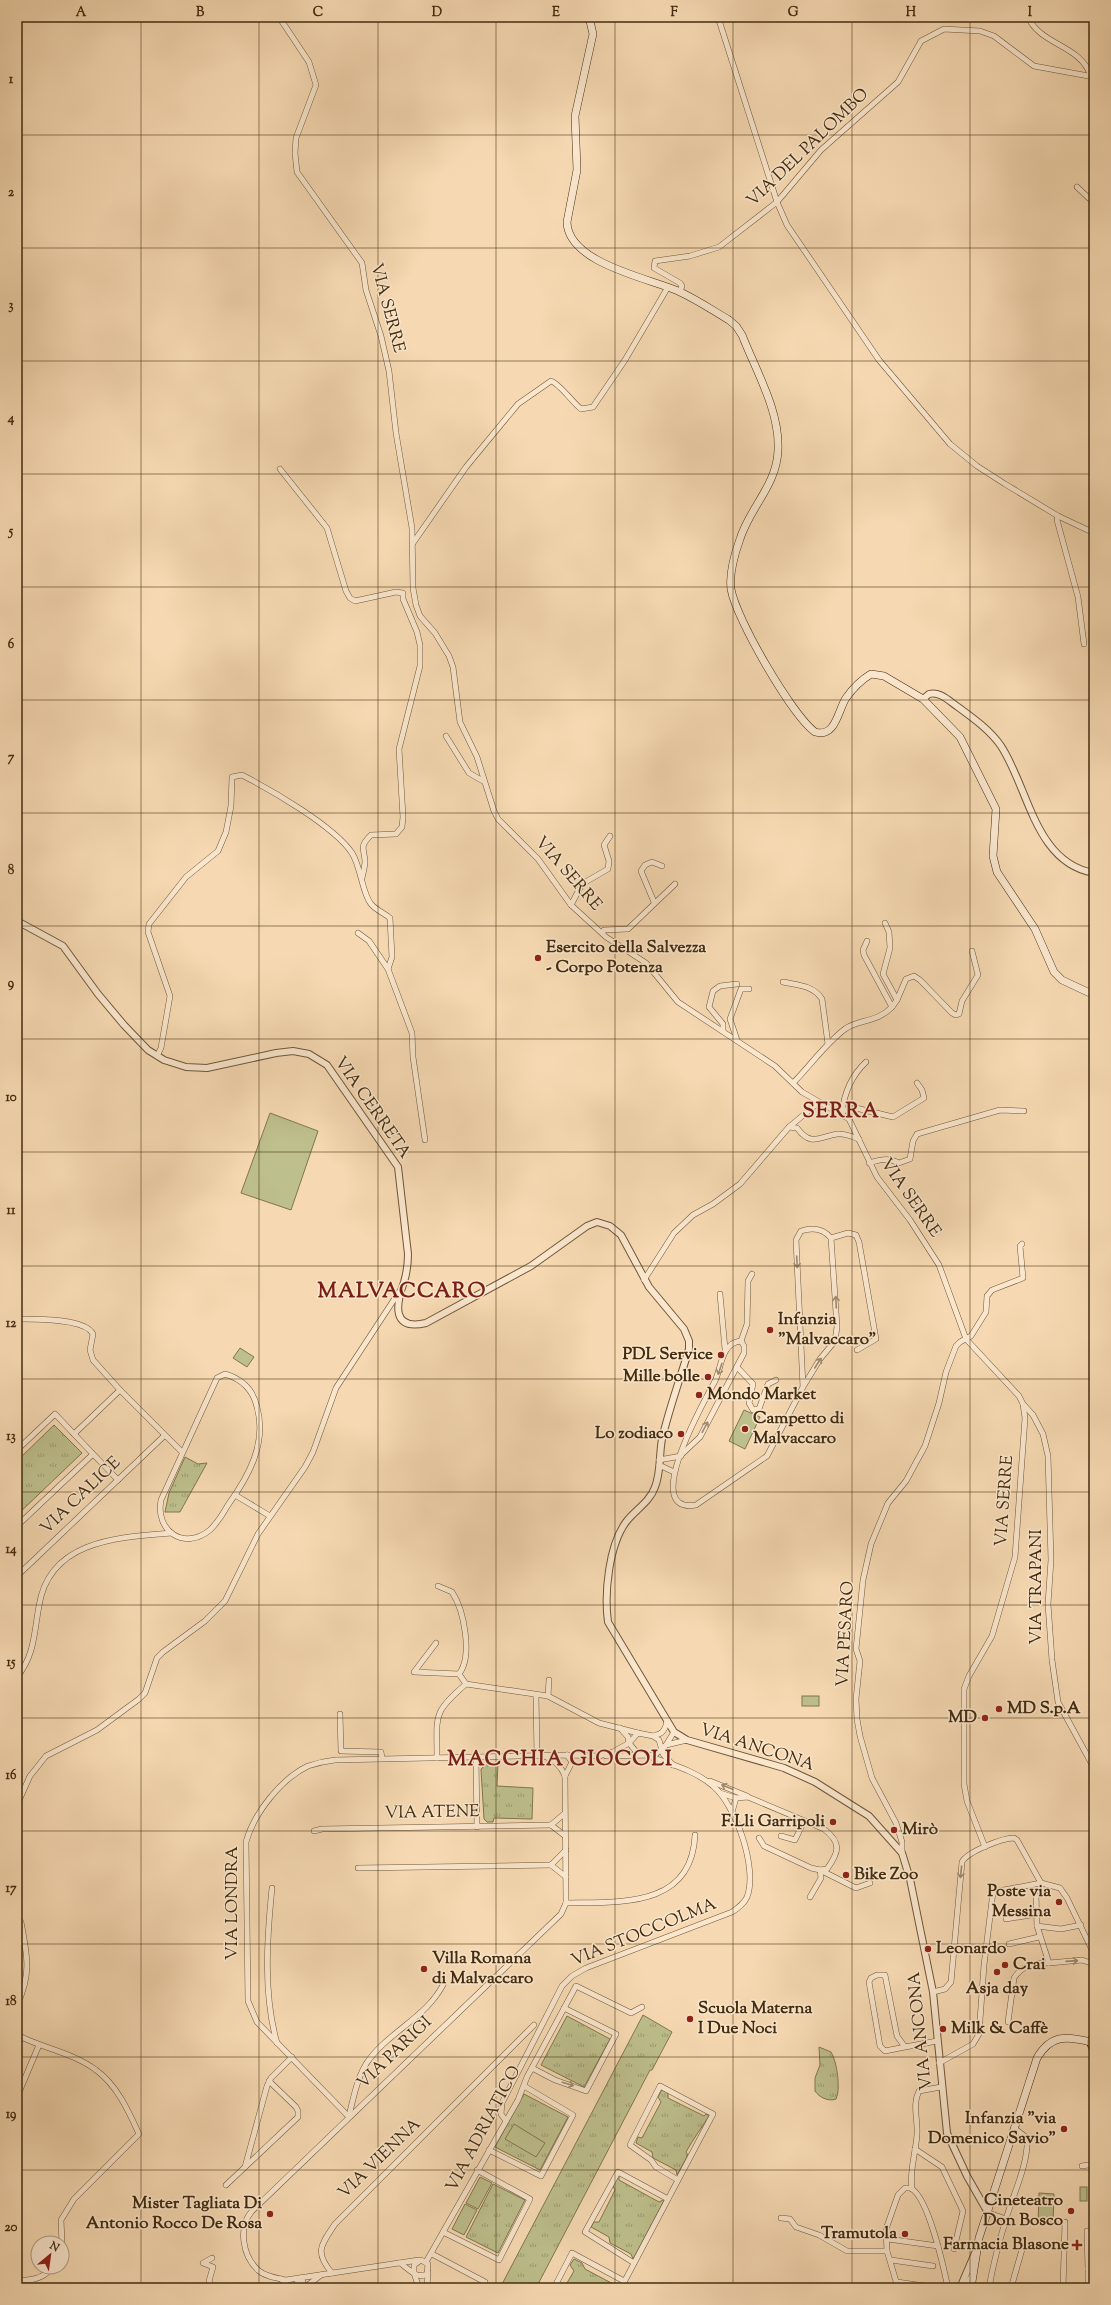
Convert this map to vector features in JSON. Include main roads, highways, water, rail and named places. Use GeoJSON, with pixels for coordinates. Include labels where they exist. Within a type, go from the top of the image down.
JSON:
{"type":"FeatureCollection","features":[{"type":"Feature","properties":{"kind":"main road"},"geometry":{"type":"LineString","coordinates":[[589,17],[592,34],[575,116],[577,170],[567,222],[568,230],[577,244],[593,258],[609,266],[668,287],[704,304],[736,326],[742,335],[776,424],[778,450],[774,476],[743,530],[731,583],[734,599],[762,661],[803,719],[811,729],[818,733],[829,730],[835,724],[845,699],[859,682],[871,674],[884,676],[923,699],[960,737],[967,748],[977,773],[994,802],[997,815],[993,856],[995,868],[1035,929],[1051,968],[1062,980],[1094,995]]}},
{"type":"Feature","properties":{"kind":"main road"},"geometry":{"type":"LineString","coordinates":[[971,2288],[975,2253],[1037,2058],[1047,2044],[1059,2039],[1093,2043]]}},
{"type":"Feature","properties":{"kind":"place","name":"Esercito della Salvezza - Corpo Potenza"},"geometry":{"type":"Point","coordinates":[538,958]}},
{"type":"Feature","properties":{"kind":"place","name":"Infanzia \"Malvaccaro\""},"geometry":{"type":"Point","coordinates":[770,1330]}},
{"type":"Feature","properties":{"kind":"place","name":"PDL Service"},"geometry":{"type":"Point","coordinates":[721,1355]}},
{"type":"Feature","properties":{"kind":"place","name":"Mille bolle"},"geometry":{"type":"Point","coordinates":[708,1377]}},
{"type":"Feature","properties":{"kind":"place","name":"Mondo Market"},"geometry":{"type":"Point","coordinates":[699,1395]}},
{"type":"Feature","properties":{"kind":"place","name":"Campetto di Malvaccaro"},"geometry":{"type":"Point","coordinates":[745,1429]}},
{"type":"Feature","properties":{"kind":"place","name":"Lo zodiaco"},"geometry":{"type":"Point","coordinates":[681,1434]}},
{"type":"Feature","properties":{"kind":"place","name":"MD S.p.A"},"geometry":{"type":"Point","coordinates":[999,1709]}},
{"type":"Feature","properties":{"kind":"place","name":"MD"},"geometry":{"type":"Point","coordinates":[985,1718]}},
{"type":"Feature","properties":{"kind":"place","name":"F.Lli Garripoli"},"geometry":{"type":"Point","coordinates":[833,1822]}},
{"type":"Feature","properties":{"kind":"place","name":"Mirò"},"geometry":{"type":"Point","coordinates":[894,1830]}},
{"type":"Feature","properties":{"kind":"place","name":"Bike Zoo"},"geometry":{"type":"Point","coordinates":[846,1875]}},
{"type":"Feature","properties":{"kind":"place","name":"Poste via Messina"},"geometry":{"type":"Point","coordinates":[1059,1902]}},
{"type":"Feature","properties":{"kind":"place","name":"Leonardo"},"geometry":{"type":"Point","coordinates":[928,1949]}},
{"type":"Feature","properties":{"kind":"place","name":"Crai"},"geometry":{"type":"Point","coordinates":[1005,1965]}},
{"type":"Feature","properties":{"kind":"place","name":"Villa Romana di Malvaccaro"},"geometry":{"type":"Point","coordinates":[424,1969]}},
{"type":"Feature","properties":{"kind":"place","name":"Asja day"},"geometry":{"type":"Point","coordinates":[997,1972]}},
{"type":"Feature","properties":{"kind":"place","name":"Scuola Materna I Due Noci"},"geometry":{"type":"Point","coordinates":[690,2019]}},
{"type":"Feature","properties":{"kind":"place","name":"Milk & Caffè"},"geometry":{"type":"Point","coordinates":[943,2029]}},
{"type":"Feature","properties":{"kind":"place","name":"Infanzia \"via Domenico Savio\""},"geometry":{"type":"Point","coordinates":[1064,2129]}},
{"type":"Feature","properties":{"kind":"place","name":"Cineteatro Don Bosco"},"geometry":{"type":"Point","coordinates":[1071,2211]}},
{"type":"Feature","properties":{"kind":"place","name":"Mister Tagliata Di Antonio Rocco De Rosa"},"geometry":{"type":"Point","coordinates":[270,2214]}},
{"type":"Feature","properties":{"kind":"place","name":"Tramutola"},"geometry":{"type":"Point","coordinates":[905,2234]}},
{"type":"Feature","properties":{"kind":"place","name":"Farmacia Blasone"},"geometry":{"type":"Point","coordinates":[1077,2245]}},
{"type":"Feature","properties":{"kind":"district","name":"SERRA"},"geometry":{"type":"Point","coordinates":[841,1112]}},
{"type":"Feature","properties":{"kind":"district","name":"MALVACCARO"},"geometry":{"type":"Point","coordinates":[402,1292]}},
{"type":"Feature","properties":{"kind":"district","name":"MACCHIA GIOCOLI"},"geometry":{"type":"Point","coordinates":[560,1760]}}]}
